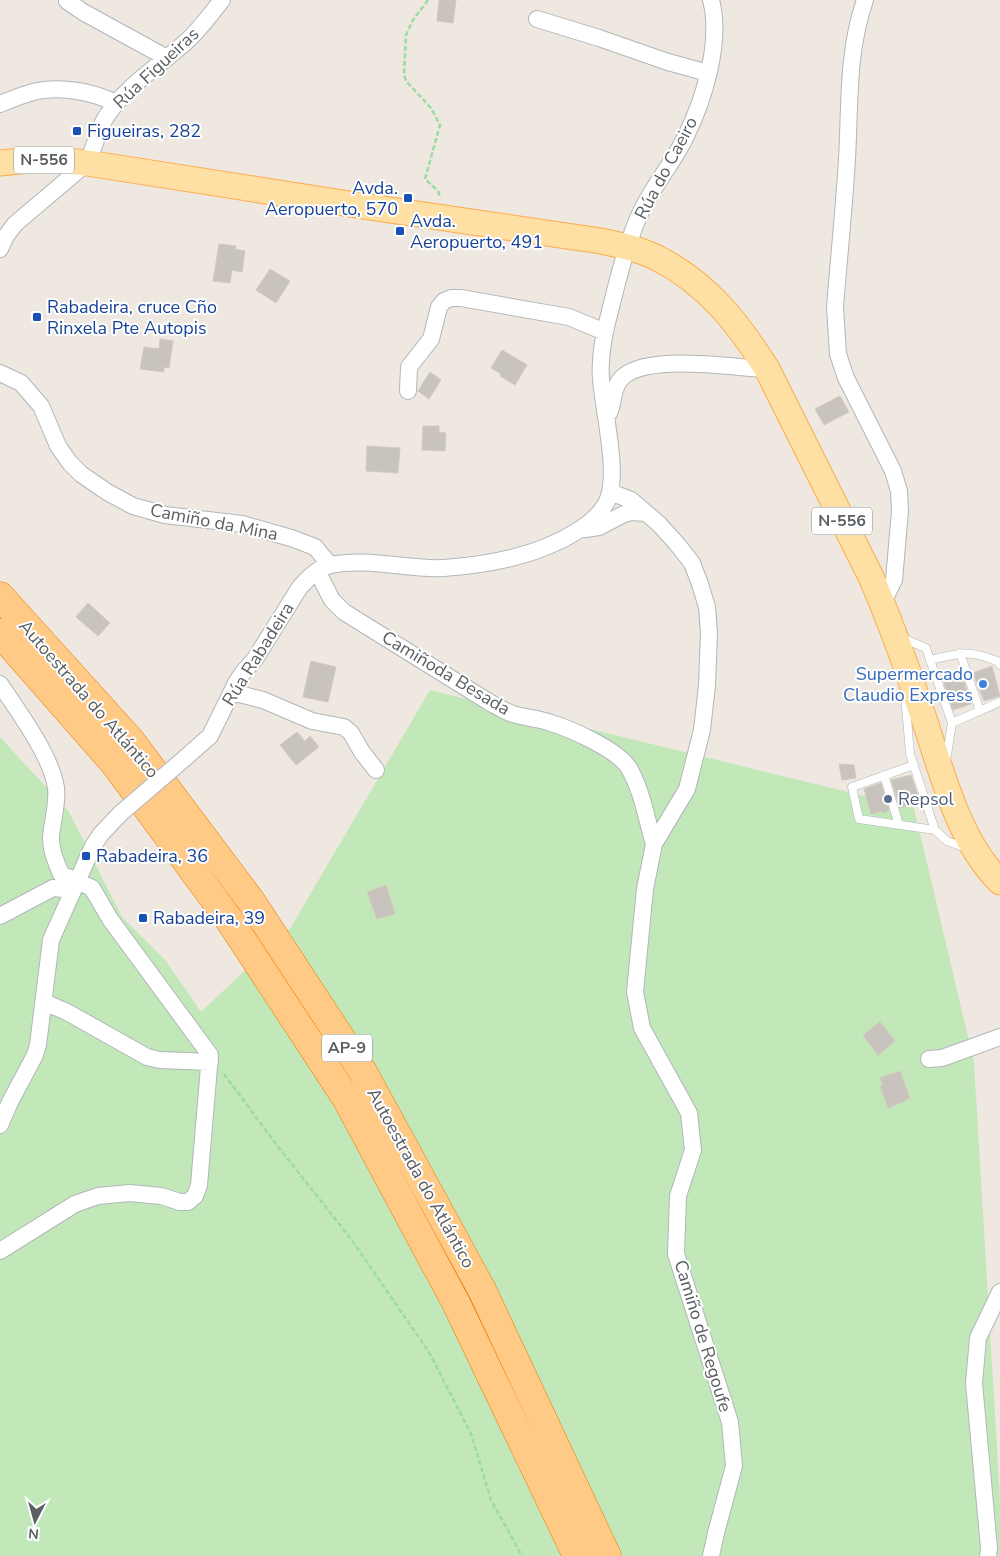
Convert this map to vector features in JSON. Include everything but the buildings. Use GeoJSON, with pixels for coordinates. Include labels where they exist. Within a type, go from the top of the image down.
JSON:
{"type":"FeatureCollection","features":[{"type":"Feature","properties":{"kind":"highway","name":"Autoestrada do Atlántico"},"geometry":{"type":"LineString","coordinates":[[0,596],[130,741],[251,901],[363,1072],[482,1290],[607,1556]]}},
{"type":"Feature","properties":{"kind":"highway","name":"Autoestrada do Atlántico"},"geometry":{"type":"LineString","coordinates":[[0,633],[114,763],[228,918],[346,1098],[456,1303],[577,1556]]}},
{"type":"Feature","properties":{"kind":"main road","name":"N-556"},"geometry":{"type":"LineString","coordinates":[[0,163],[25,160],[58,160],[88,163],[347,204],[588,238],[628,247],[656,258],[691,279],[730,316],[746,336],[767,369],[882,604],[905,663],[957,813],[977,853],[1000,882]]}},
{"type":"Feature","properties":{"kind":"street","name":"Rúa Figueiras"},"geometry":{"type":"LineString","coordinates":[[0,249],[6,236],[15,224],[88,163],[105,118],[116,104],[189,39],[222,0]]}},
{"type":"Feature","properties":{"kind":"street","name":"Rúa do Caeiro"},"geometry":{"type":"LineString","coordinates":[[628,247],[640,214],[685,138],[697,110],[708,73],[714,34],[711,0]]}},
{"type":"Feature","properties":{"kind":"street"},"geometry":{"type":"LineString","coordinates":[[865,0],[856,31],[852,62],[835,328],[838,354],[846,378],[893,471],[899,490],[900,511],[894,580],[882,604]]}},
{"type":"Feature","properties":{"kind":"street"},"geometry":{"type":"LineString","coordinates":[[67,1],[83,12],[166,58]]}},
{"type":"Feature","properties":{"kind":"street"},"geometry":{"type":"LineString","coordinates":[[537,19],[668,62],[708,73]]}},
{"type":"Feature","properties":{"kind":"street"},"geometry":{"type":"LineString","coordinates":[[0,104],[37,91],[64,90],[88,93],[116,104]]}},
{"type":"Feature","properties":{"kind":"street"},"geometry":{"type":"LineString","coordinates":[[324,568],[348,563],[371,563],[427,568],[463,566],[498,560],[534,552],[563,540],[599,514],[608,499],[612,480],[612,460],[601,379],[601,360],[605,332],[628,247]]}},
{"type":"Feature","properties":{"kind":"street"},"geometry":{"type":"LineString","coordinates":[[408,391],[409,367],[430,339],[439,308],[444,301],[451,298],[462,298],[569,317],[605,332]]}},
{"type":"Feature","properties":{"kind":"street"},"geometry":{"type":"LineString","coordinates":[[606,420],[611,408],[616,385],[621,378],[645,368],[664,363],[681,362],[767,369]]}},
{"type":"Feature","properties":{"kind":"street","name":"Camiño da Mina"},"geometry":{"type":"LineString","coordinates":[[0,373],[21,383],[41,406],[58,446],[70,463],[81,474],[107,492],[133,506],[164,515],[242,524],[315,546],[324,568]]}},
{"type":"Feature","properties":{"kind":"street","name":"Camiño de Regoufe"},"geometry":{"type":"LineString","coordinates":[[610,492],[631,500],[659,524],[692,563],[707,607],[709,633],[707,685],[702,730],[687,789],[654,844],[645,889],[635,992],[642,1028],[689,1114],[692,1150],[678,1196],[676,1254],[730,1422],[734,1466],[711,1556]]}},
{"type":"Feature","properties":{"kind":"street"},"geometry":{"type":"LineString","coordinates":[[580,529],[599,527],[631,512],[646,513]]}},
{"type":"Feature","properties":{"kind":"street","name":"Rúa Rabadeira"},"geometry":{"type":"LineString","coordinates":[[0,1125],[35,1055],[40,1032],[51,940],[97,840],[120,813],[210,736],[244,671],[255,659],[300,586],[309,576],[324,568]]}},
{"type":"Feature","properties":{"kind":"street","name":"Camiñoda Besada"},"geometry":{"type":"LineString","coordinates":[[324,568],[332,600],[344,612],[489,702],[512,714],[549,722],[611,751],[628,766],[642,794],[646,818],[654,844]]}},
{"type":"Feature","properties":{"kind":"street"},"geometry":{"type":"LineString","coordinates":[[0,684],[27,724],[53,773],[56,790],[51,838],[54,857],[61,874],[70,879],[75,887]]}},
{"type":"Feature","properties":{"kind":"street"},"geometry":{"type":"LineString","coordinates":[[232,692],[263,700],[312,721],[344,727],[376,770]]}},
{"type":"Feature","properties":{"kind":"street"},"geometry":{"type":"LineString","coordinates":[[0,916],[53,888],[92,888],[110,919],[210,1058],[199,1185],[195,1196],[188,1202],[180,1202],[160,1196],[130,1193],[98,1196],[75,1204],[0,1251]]}},
{"type":"Feature","properties":{"kind":"street"},"geometry":{"type":"LineString","coordinates":[[44,1002],[67,1012],[147,1057],[160,1060],[210,1058]]}},
{"type":"Feature","properties":{"kind":"street"},"geometry":{"type":"LineString","coordinates":[[929,1059],[942,1058],[1000,1037]]}},
{"type":"Feature","properties":{"kind":"street"},"geometry":{"type":"LineString","coordinates":[[988,1556],[989,1548],[974,1383],[978,1338],[1000,1292]]}},
{"type":"Feature","properties":{"kind":"lane"},"geometry":{"type":"LineString","coordinates":[[894,635],[926,648],[952,723],[944,775]]}},
{"type":"Feature","properties":{"kind":"lane"},"geometry":{"type":"LineString","coordinates":[[930,660],[966,652],[988,657],[999,662],[1000,665]]}},
{"type":"Feature","properties":{"kind":"lane"},"geometry":{"type":"LineString","coordinates":[[960,653],[980,711]]}},
{"type":"Feature","properties":{"kind":"lane"},"geometry":{"type":"LineString","coordinates":[[905,663],[910,754],[935,830],[947,841],[977,853]]}},
{"type":"Feature","properties":{"kind":"lane"},"geometry":{"type":"LineString","coordinates":[[952,723],[1000,702]]}},
{"type":"Feature","properties":{"kind":"lane"},"geometry":{"type":"LineString","coordinates":[[914,765],[884,774],[852,787],[860,819],[935,830]]}},
{"type":"Feature","properties":{"kind":"lane"},"geometry":{"type":"LineString","coordinates":[[884,774],[899,825]]}},
{"type":"Feature","properties":{"kind":"path"},"geometry":{"type":"LineString","coordinates":[[428,0],[413,20],[406,35],[404,75],[406,81],[431,108],[440,125],[425,179],[438,191],[441,199],[440,204]]}},
{"type":"Feature","properties":{"kind":"path"},"geometry":{"type":"LineString","coordinates":[[210,1058],[352,1239],[429,1352],[471,1434],[491,1500],[522,1556]]}},
{"type":"Feature","properties":{"kind":"green space"},"geometry":{"type":"Polygon","coordinates":[[[430,690],[914,808],[974,1062],[1000,1499],[1000,1556],[0,1556],[0,737],[69,812],[122,917],[166,961],[201,1012],[291,927],[430,690]]]}},
{"type":"Feature","properties":{"kind":"place","name":"Figueiras, 282"},"geometry":{"type":"Point","coordinates":[77,131]}},
{"type":"Feature","properties":{"kind":"place","name":"Avda. Aeropuerto, 570"},"geometry":{"type":"Point","coordinates":[408,198]}},
{"type":"Feature","properties":{"kind":"place","name":"Avda. Aeropuerto, 491"},"geometry":{"type":"Point","coordinates":[400,231]}},
{"type":"Feature","properties":{"kind":"place","name":"Rabadeira, cruce Cño Rinxela Pte Autopis"},"geometry":{"type":"Point","coordinates":[37,317]}},
{"type":"Feature","properties":{"kind":"place","name":"Supermercado Claudio Express"},"geometry":{"type":"Point","coordinates":[983,684]}},
{"type":"Feature","properties":{"kind":"place","name":"Repsol"},"geometry":{"type":"Point","coordinates":[888,799]}},
{"type":"Feature","properties":{"kind":"place","name":"Rabadeira, 36"},"geometry":{"type":"Point","coordinates":[86,856]}},
{"type":"Feature","properties":{"kind":"place","name":"Rabadeira, 39"},"geometry":{"type":"Point","coordinates":[143,918]}}]}
